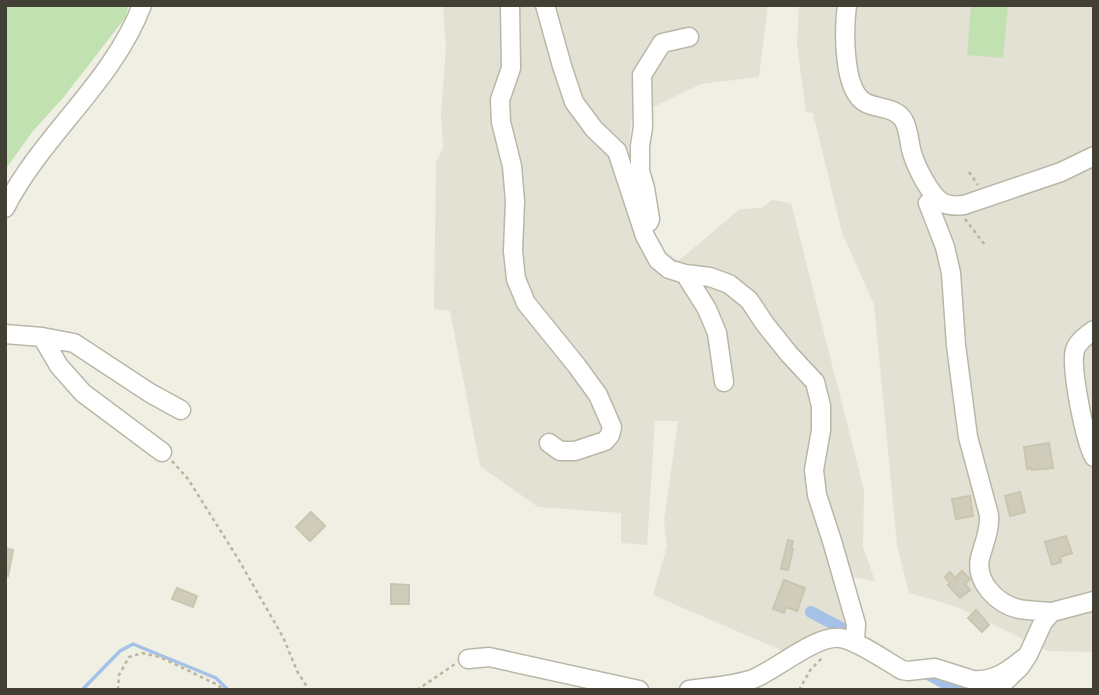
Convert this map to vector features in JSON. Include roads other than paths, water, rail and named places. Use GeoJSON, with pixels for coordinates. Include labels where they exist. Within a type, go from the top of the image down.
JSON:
{"type":"FeatureCollection","features":[{"type":"Feature","properties":{"kind":"street"},"geometry":{"type":"LineString","coordinates":[[5,208],[48,142],[116,55],[142,5]]}},
{"type":"Feature","properties":{"kind":"street"},"geometry":{"type":"LineString","coordinates":[[510,5],[511,68],[500,100],[501,122],[512,166],[516,279],[526,303],[598,395],[612,427],[605,441],[575,451],[560,451],[549,443]]}},
{"type":"Feature","properties":{"kind":"street"},"geometry":{"type":"LineString","coordinates":[[545,5],[574,102],[594,129],[617,151],[645,236],[658,260],[669,269],[710,277],[729,284],[749,300],[789,354],[815,382],[821,406],[821,430],[814,470],[817,495],[856,624],[855,642]]}},
{"type":"Feature","properties":{"kind":"street"},"geometry":{"type":"LineString","coordinates":[[847,5],[846,52],[855,91],[862,101],[892,111],[904,121],[912,154],[921,174],[939,199],[954,206],[964,205],[1061,172],[1094,156]]}},
{"type":"Feature","properties":{"kind":"street"},"geometry":{"type":"LineString","coordinates":[[645,236],[650,219],[640,171],[642,75],[662,43],[689,37]]}},
{"type":"Feature","properties":{"kind":"street"},"geometry":{"type":"LineString","coordinates":[[939,199],[928,203],[945,247],[951,273],[956,345],[968,437],[989,515],[987,536],[979,560],[981,578],[990,592],[1020,609],[1052,612],[1094,601]]}},
{"type":"Feature","properties":{"kind":"street"},"geometry":{"type":"LineString","coordinates":[[685,274],[707,309],[717,333],[724,382]]}},
{"type":"Feature","properties":{"kind":"street"},"geometry":{"type":"LineString","coordinates":[[1094,330],[1084,336],[1075,349],[1074,372],[1087,442],[1094,457]]}},
{"type":"Feature","properties":{"kind":"street"},"geometry":{"type":"LineString","coordinates":[[5,334],[42,337],[79,345],[150,393],[181,410]]}},
{"type":"Feature","properties":{"kind":"street"},"geometry":{"type":"LineString","coordinates":[[42,337],[59,366],[83,393],[162,452]]}},
{"type":"Feature","properties":{"kind":"street"},"geometry":{"type":"LineString","coordinates":[[996,690],[1013,675],[1028,654],[1043,622],[1052,612]]}},
{"type":"Feature","properties":{"kind":"street"},"geometry":{"type":"LineString","coordinates":[[688,690],[752,679],[830,638],[855,642],[902,670],[935,668],[973,680],[993,677],[1009,670],[1028,654]]}},
{"type":"Feature","properties":{"kind":"street"},"geometry":{"type":"LineString","coordinates":[[468,659],[489,657],[639,690]]}},
{"type":"Feature","properties":{"kind":"waterway"},"geometry":{"type":"LineString","coordinates":[[811,612],[860,638]]}},
{"type":"Feature","properties":{"kind":"waterway"},"geometry":{"type":"LineString","coordinates":[[82,690],[120,651],[133,644],[216,678],[228,690]]}},
{"type":"Feature","properties":{"kind":"waterway"},"geometry":{"type":"LineString","coordinates":[[919,669],[957,690]]}}]}
